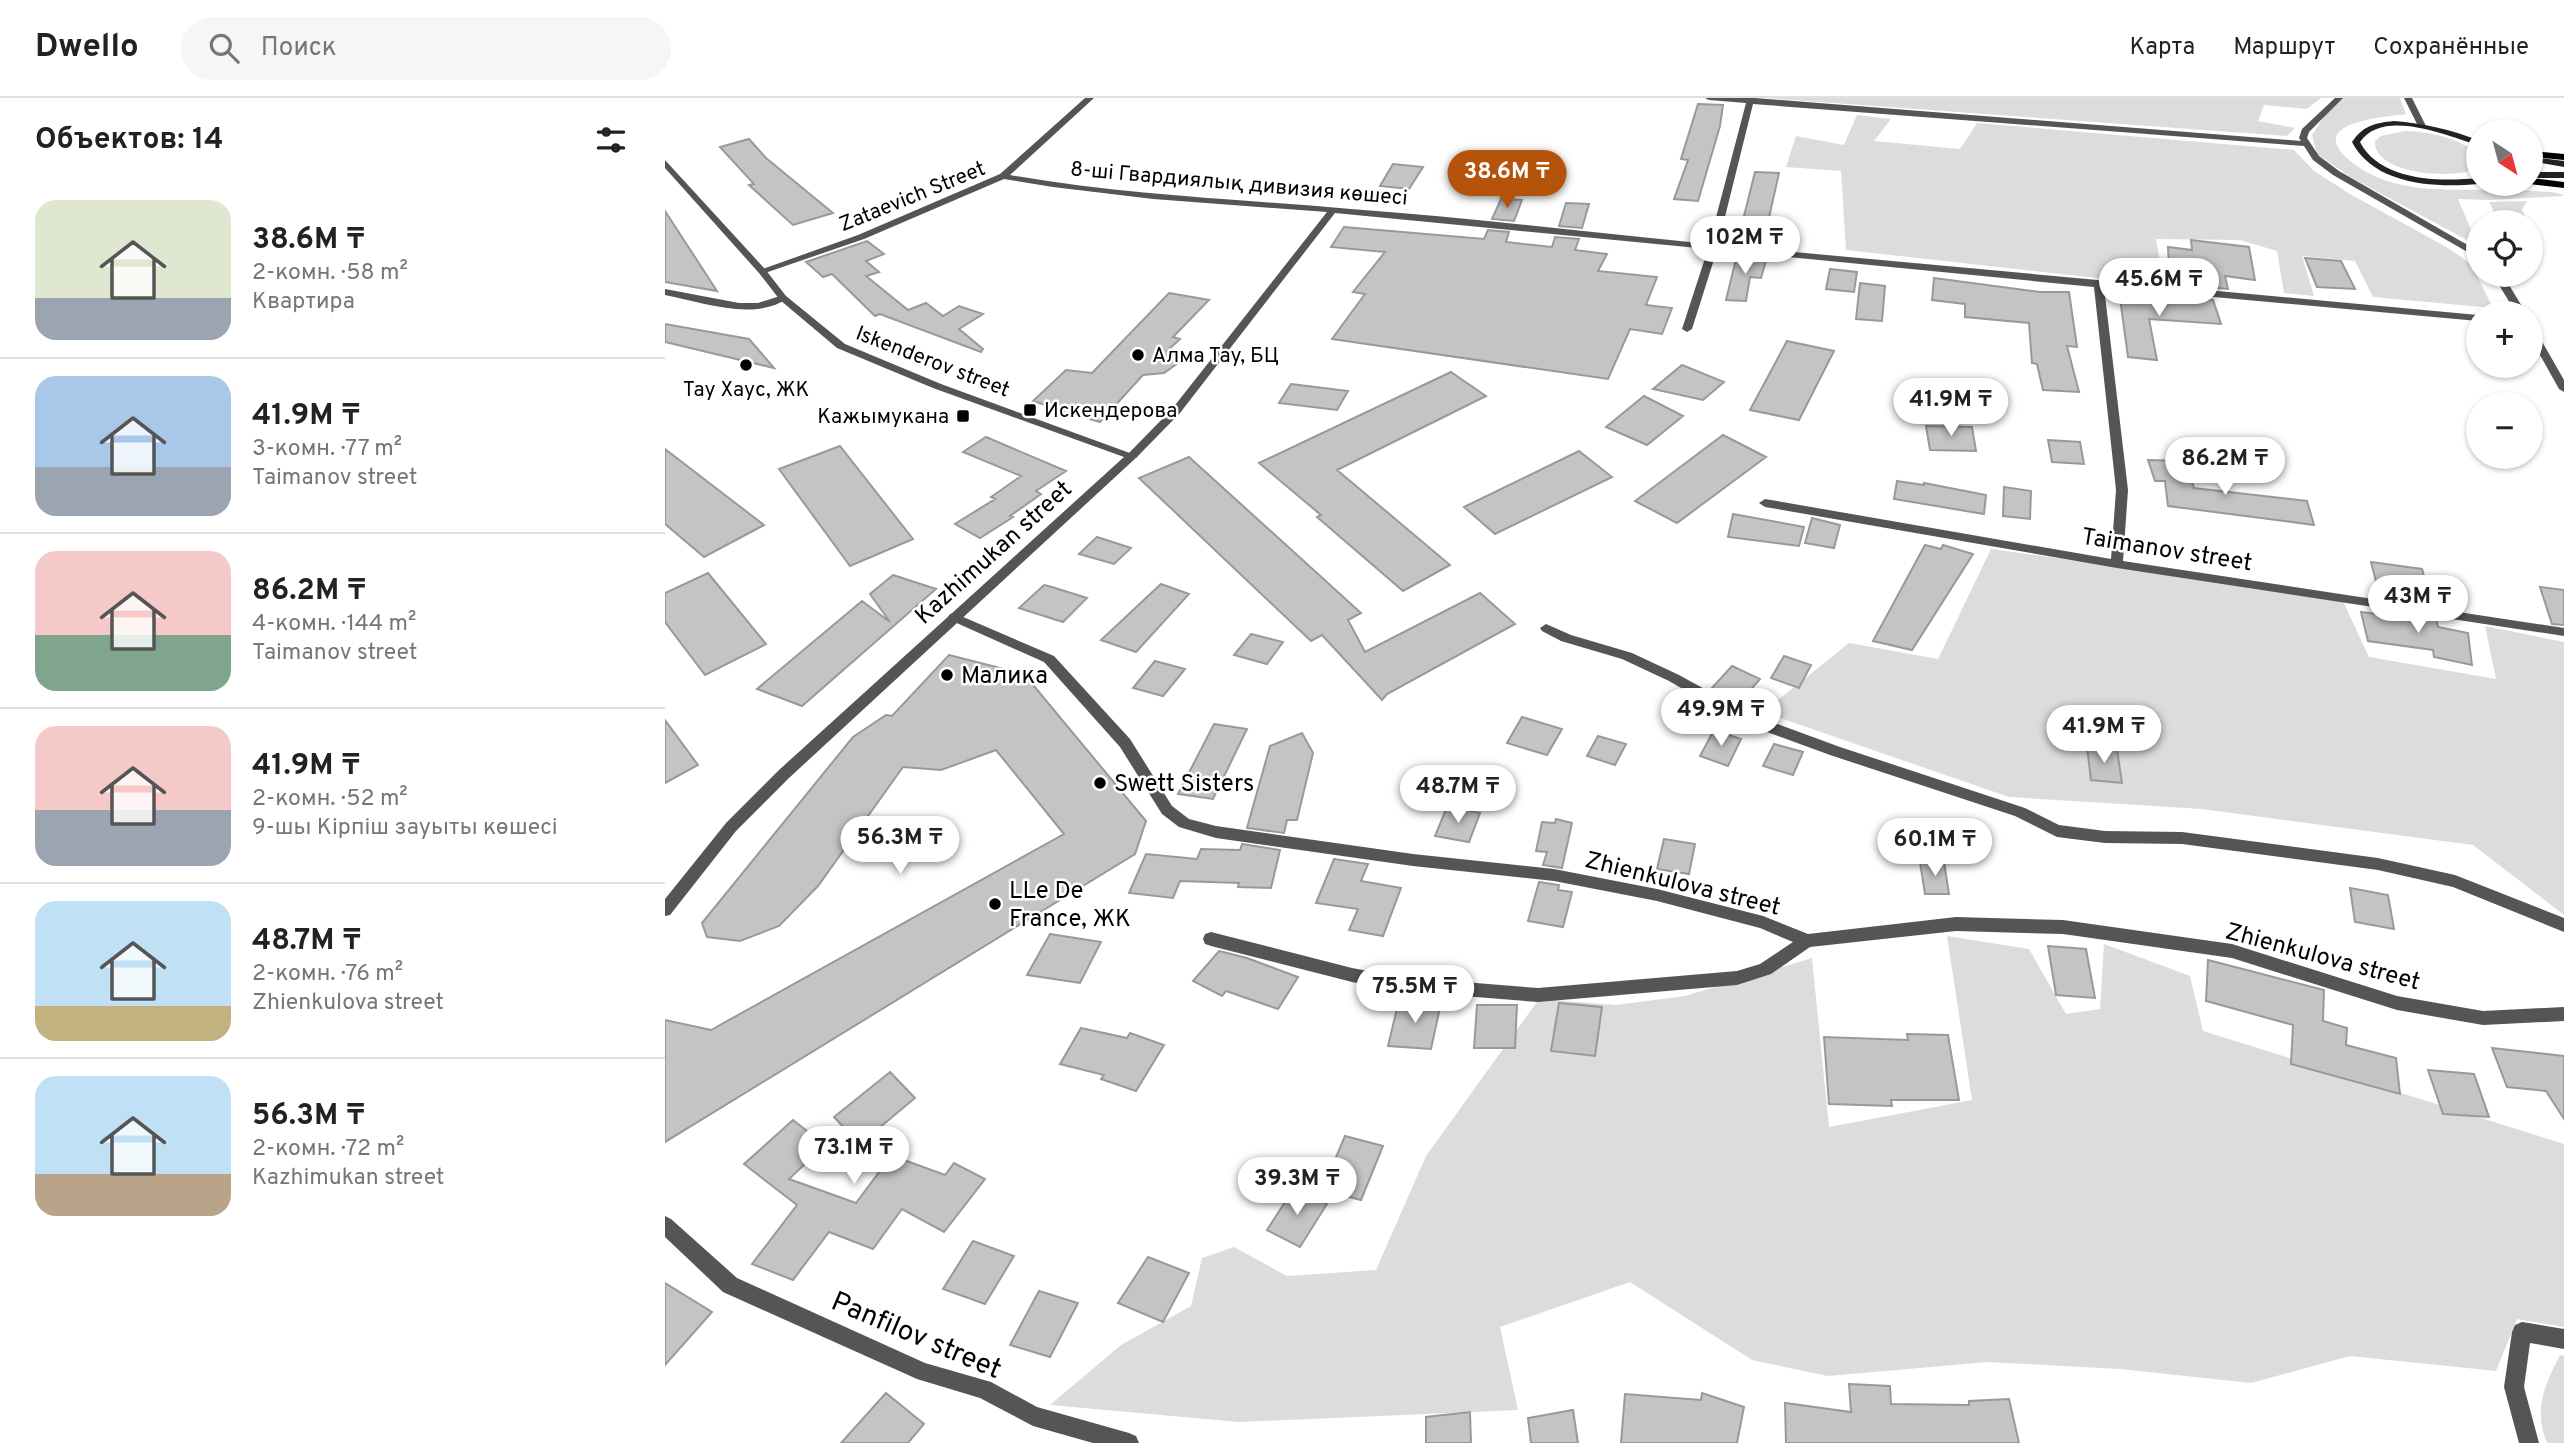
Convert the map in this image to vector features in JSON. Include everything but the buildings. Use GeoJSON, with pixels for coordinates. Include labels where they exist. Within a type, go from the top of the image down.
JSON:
{"type":"FeatureCollection","features":[{"type":"Feature","properties":{"kind":"main road"},"geometry":{"type":"LineString","coordinates":[[2466,139],[2422,126],[2376,126],[2361,133],[2357,147],[2372,163],[2411,177],[2455,184],[2466,183]]}},
{"type":"Feature","properties":{"kind":"main road"},"geometry":{"type":"LineString","coordinates":[[2543,156],[2564,157]]}},
{"type":"Feature","properties":{"kind":"main road"},"geometry":{"type":"LineString","coordinates":[[2543,159],[2564,164]]}},
{"type":"Feature","properties":{"kind":"main road"},"geometry":{"type":"LineString","coordinates":[[2543,175],[2564,175]]}},
{"type":"Feature","properties":{"kind":"main road"},"geometry":{"type":"LineString","coordinates":[[2543,182],[2564,185]]}},
{"type":"Feature","properties":{"kind":"street","name":"Zataevich Street"},"geometry":{"type":"LineString","coordinates":[[762,271],[861,237],[1003,176],[1090,98]]}},
{"type":"Feature","properties":{"kind":"street"},"geometry":{"type":"LineString","coordinates":[[1709,98],[2307,144]]}},
{"type":"Feature","properties":{"kind":"street"},"geometry":{"type":"LineString","coordinates":[[2339,98],[2305,131],[2303,138],[2316,159],[2466,248]]}},
{"type":"Feature","properties":{"kind":"street"},"geometry":{"type":"LineString","coordinates":[[2408,98],[2422,126]]}},
{"type":"Feature","properties":{"kind":"street"},"geometry":{"type":"LineString","coordinates":[[1687,329],[1713,248],[1751,100]]}},
{"type":"Feature","properties":{"kind":"street","name":"Iskenderov street"},"geometry":{"type":"LineString","coordinates":[[665,163],[783,298],[841,346],[870,360],[1132,456]]}},
{"type":"Feature","properties":{"kind":"street","name":"8-ші Гвардиялық дивизия көшесі"},"geometry":{"type":"LineString","coordinates":[[1003,176],[1068,189],[1333,211],[2099,286],[2466,317]]}},
{"type":"Feature","properties":{"kind":"street","name":"Kazhimukan street"},"geometry":{"type":"LineString","coordinates":[[665,910],[731,827],[784,774],[1132,456],[1176,411],[1333,211]]}},
{"type":"Feature","properties":{"kind":"street"},"geometry":{"type":"LineString","coordinates":[[2099,286],[2122,490],[2117,564]]}},
{"type":"Feature","properties":{"kind":"street"},"geometry":{"type":"LineString","coordinates":[[665,292],[739,306],[759,306],[783,298]]}},
{"type":"Feature","properties":{"kind":"street"},"geometry":{"type":"LineString","coordinates":[[2543,352],[2564,389]]}},
{"type":"Feature","properties":{"kind":"street","name":"Taimanov street"},"geometry":{"type":"LineString","coordinates":[[1765,503],[2117,564],[2564,632]]}},
{"type":"Feature","properties":{"kind":"street","name":"Zhienkulova street"},"geometry":{"type":"LineString","coordinates":[[954,617],[1049,659],[1125,743],[1167,810],[1184,823],[1216,832],[1413,860],[1567,877],[1657,895],[1763,922],[1807,941],[1956,924],[2063,927],[2232,951],[2397,1003],[2483,1018],[2564,1014]]}},
{"type":"Feature","properties":{"kind":"street"},"geometry":{"type":"LineString","coordinates":[[1546,628],[1566,638],[1627,656],[1674,678],[1745,719],[2021,812],[2057,831],[2105,837],[2182,838],[2378,864],[2455,881],[2564,925]]}},
{"type":"Feature","properties":{"kind":"street"},"geometry":{"type":"LineString","coordinates":[[1211,939],[1352,975],[1400,984],[1538,995],[1737,978],[1765,970],[1807,941]]}},
{"type":"Feature","properties":{"kind":"street","name":"Panfilov street"},"geometry":{"type":"LineString","coordinates":[[665,1225],[730,1285],[924,1372],[984,1389],[1033,1416],[1129,1443]]}},
{"type":"Feature","properties":{"kind":"street"},"geometry":{"type":"LineString","coordinates":[[2529,1443],[2514,1387],[2522,1332],[2564,1339]]}},
{"type":"Feature","properties":{"kind":"shaded area"},"geometry":{"type":"Polygon","coordinates":[[[1766,98],[2321,98],[2307,109],[2264,105],[2258,121],[2295,128],[2287,136],[1766,98]]]}},
{"type":"Feature","properties":{"kind":"shaded area"},"geometry":{"type":"Polygon","coordinates":[[[2336,98],[2400,98],[2406,114],[2353,124],[2342,129],[2336,137],[2338,147],[2348,159],[2368,173],[2413,187],[2466,189],[2466,196],[2543,196],[2543,192],[2564,196],[2458,199],[2466,218],[2466,240],[2352,178],[2317,154],[2312,135],[2336,98]]]}},
{"type":"Feature","properties":{"kind":"shaded area"},"geometry":{"type":"Polygon","coordinates":[[[1857,115],[1891,119],[1874,141],[1960,149],[1977,123],[2294,150],[2314,171],[2466,261],[2466,287],[2482,287],[2490,301],[2466,301],[2466,306],[2373,297],[2355,261],[2302,256],[2314,296],[2284,293],[2277,251],[2240,240],[2156,239],[2161,266],[2187,268],[2188,288],[1846,250],[1841,171],[1786,167],[1796,136],[1844,145],[1857,115]]]}},
{"type":"Feature","properties":{"kind":"shaded area"},"geometry":{"type":"Polygon","coordinates":[[[2404,131],[2434,134],[2461,143],[2466,146],[2466,172],[2436,174],[2401,168],[2387,161],[2378,152],[2375,141],[2381,136],[2404,131]]]}},
{"type":"Feature","properties":{"kind":"shaded area"},"geometry":{"type":"Polygon","coordinates":[[[2527,201],[2522,210],[2493,210],[2489,202],[2527,201]]]}},
{"type":"Feature","properties":{"kind":"shaded area"},"geometry":{"type":"Polygon","coordinates":[[[1991,549],[2341,597],[2369,657],[2496,679],[2485,626],[2564,642],[2564,915],[2473,845],[2202,809],[2009,797],[1763,712],[1849,643],[1938,659],[1991,549]]]}},
{"type":"Feature","properties":{"kind":"shaded area"},"geometry":{"type":"Polygon","coordinates":[[[1947,936],[2029,949],[2066,1014],[2100,1009],[2104,944],[2190,976],[2203,1031],[2564,1144],[2564,1327],[2517,1319],[2496,1371],[2350,1356],[2251,1383],[2120,1369],[1988,1362],[1828,1376],[1752,1360],[1630,1282],[1500,1327],[1518,1410],[1239,1422],[1050,1405],[1121,1345],[1191,1306],[1202,1258],[1234,1247],[1287,1276],[1376,1270],[1426,1156],[1539,999],[1616,1005],[1685,996],[1812,958],[1829,1127],[1972,1100],[1947,936]]]}},
{"type":"Feature","properties":{"kind":"shaded area"},"geometry":{"type":"Polygon","coordinates":[[[2560,1355],[2564,1356],[2564,1443],[2547,1443],[2541,1408],[2546,1387],[2560,1355]]]}},
{"type":"Feature","properties":{"kind":"place","name":"Алма Тау, БЦ"},"geometry":{"type":"Point","coordinates":[1138,355]}},
{"type":"Feature","properties":{"kind":"place","name":"Тау Хаус, ЖК"},"geometry":{"type":"Point","coordinates":[746,365]}},
{"type":"Feature","properties":{"kind":"place","name":"Искендерова"},"geometry":{"type":"Point","coordinates":[1030,410]}},
{"type":"Feature","properties":{"kind":"place","name":"Кажымукана"},"geometry":{"type":"Point","coordinates":[963,416]}},
{"type":"Feature","properties":{"kind":"place","name":"Малика"},"geometry":{"type":"Point","coordinates":[947,675]}},
{"type":"Feature","properties":{"kind":"place","name":"Swett Sisters"},"geometry":{"type":"Point","coordinates":[1100,783]}},
{"type":"Feature","properties":{"kind":"place","name":"LLe De France, ЖК"},"geometry":{"type":"Point","coordinates":[995,904]}}]}
